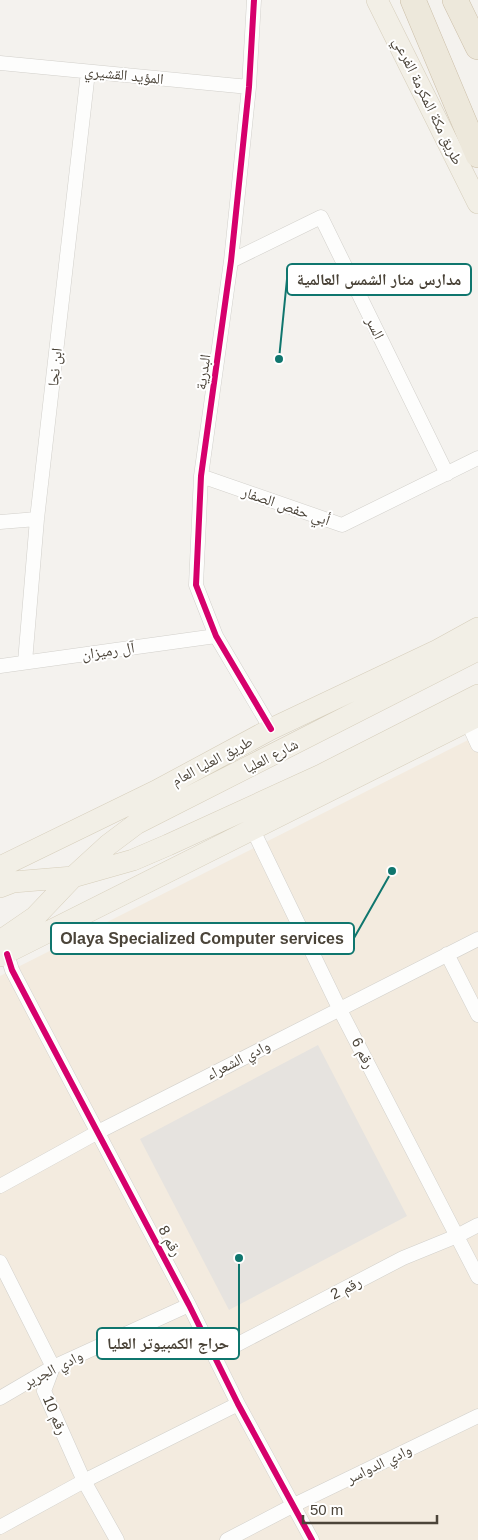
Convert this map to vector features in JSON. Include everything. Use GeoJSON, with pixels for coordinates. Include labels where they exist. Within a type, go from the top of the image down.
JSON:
{"type":"FeatureCollection","features":[{"type":"Feature","properties":{"kind":"highway"},"geometry":{"type":"LineString","coordinates":[[413,0],[478,155]]}},
{"type":"Feature","properties":{"kind":"highway"},"geometry":{"type":"LineString","coordinates":[[455,0],[478,48]]}},
{"type":"Feature","properties":{"kind":"main road","name":"طريق مكة المكرمة الفرعي"},"geometry":{"type":"LineString","coordinates":[[377,0],[478,203]]}},
{"type":"Feature","properties":{"kind":"main road","name":"طريق العليا العام"},"geometry":{"type":"LineString","coordinates":[[0,868],[156,791],[271,729],[438,650],[478,628]]}},
{"type":"Feature","properties":{"kind":"main road","name":"شارع العليا"},"geometry":{"type":"LineString","coordinates":[[2,950],[73,877],[108,845],[136,824],[478,650]]}},
{"type":"Feature","properties":{"kind":"main road"},"geometry":{"type":"LineString","coordinates":[[0,888],[13,882],[73,877],[133,860],[321,775],[478,695]]}},
{"type":"Feature","properties":{"kind":"main road"},"geometry":{"type":"LineString","coordinates":[[2,950],[472,718]]}},
{"type":"Feature","properties":{"kind":"street","name":"البدرية"},"geometry":{"type":"LineString","coordinates":[[254,0],[249,87],[231,261],[201,476],[196,585],[216,636],[271,729]]}},
{"type":"Feature","properties":{"kind":"street","name":"المؤيد القشيري"},"geometry":{"type":"LineString","coordinates":[[0,63],[249,87]]}},
{"type":"Feature","properties":{"kind":"street","name":"ابن نجا"},"geometry":{"type":"LineString","coordinates":[[25,662],[37,519],[88,72]]}},
{"type":"Feature","properties":{"kind":"street","name":"السر"},"geometry":{"type":"LineString","coordinates":[[231,261],[321,217],[447,474]]}},
{"type":"Feature","properties":{"kind":"street","name":"أبي حفص الصفار"},"geometry":{"type":"LineString","coordinates":[[201,476],[342,526],[478,458]]}},
{"type":"Feature","properties":{"kind":"street"},"geometry":{"type":"LineString","coordinates":[[0,522],[37,519]]}},
{"type":"Feature","properties":{"kind":"street","name":"آل رميزان"},"geometry":{"type":"LineString","coordinates":[[0,666],[216,636]]}},
{"type":"Feature","properties":{"kind":"street"},"geometry":{"type":"LineString","coordinates":[[472,718],[478,745]]}},
{"type":"Feature","properties":{"kind":"street","name":"رقم 6"},"geometry":{"type":"LineString","coordinates":[[252,828],[339,1008],[478,1276]]}},
{"type":"Feature","properties":{"kind":"street","name":"وادي الشعراء"},"geometry":{"type":"LineString","coordinates":[[0,1186],[98,1132],[478,939]]}},
{"type":"Feature","properties":{"kind":"street","name":"رقم 8"},"geometry":{"type":"LineString","coordinates":[[2,950],[190,1305],[238,1404],[312,1540]]}},
{"type":"Feature","properties":{"kind":"street"},"geometry":{"type":"LineString","coordinates":[[447,954],[478,1015]]}},
{"type":"Feature","properties":{"kind":"street","name":"رقم 2"},"geometry":{"type":"LineString","coordinates":[[216,1356],[403,1258],[457,1236],[478,1225]]}},
{"type":"Feature","properties":{"kind":"street"},"geometry":{"type":"LineString","coordinates":[[0,1262],[53,1367]]}},
{"type":"Feature","properties":{"kind":"street","name":"وادي الجرير"},"geometry":{"type":"LineString","coordinates":[[0,1398],[53,1367],[190,1305]]}},
{"type":"Feature","properties":{"kind":"street","name":"رقم 10"},"geometry":{"type":"LineString","coordinates":[[53,1367],[44,1392],[84,1481],[117,1540]]}},
{"type":"Feature","properties":{"kind":"street"},"geometry":{"type":"LineString","coordinates":[[0,1527],[84,1481],[238,1404]]}},
{"type":"Feature","properties":{"kind":"street","name":"وادي الدواسر"},"geometry":{"type":"LineString","coordinates":[[227,1540],[294,1505],[478,1416]]}},
{"type":"Feature","properties":{"kind":"shaded area"},"geometry":{"type":"Polygon","coordinates":[[[478,735],[478,1540],[0,1540],[0,976],[478,735]]]}},
{"type":"Feature","properties":{"kind":"shaded area"},"geometry":{"type":"Polygon","coordinates":[[[318,1045],[407,1216],[229,1310],[140,1139],[318,1045]]]}},
{"type":"Feature","properties":{"kind":"cycle path"},"geometry":{"type":"LineString","coordinates":[[254,0],[249,87],[231,261],[201,476],[196,585],[216,636],[271,729]]}},
{"type":"Feature","properties":{"kind":"cycle path"},"geometry":{"type":"LineString","coordinates":[[7,954],[12,970],[189,1305],[238,1404],[312,1540]]}},
{"type":"Feature","properties":{"kind":"place","name":"مدارس منار الشمس العالمية"},"geometry":{"type":"Point","coordinates":[279,359]}},
{"type":"Feature","properties":{"kind":"place","name":"Olaya Specialized Computer services"},"geometry":{"type":"Point","coordinates":[392,871]}},
{"type":"Feature","properties":{"kind":"place","name":"حراج الكمبيوتر العليا"},"geometry":{"type":"Point","coordinates":[239,1258]}}]}
